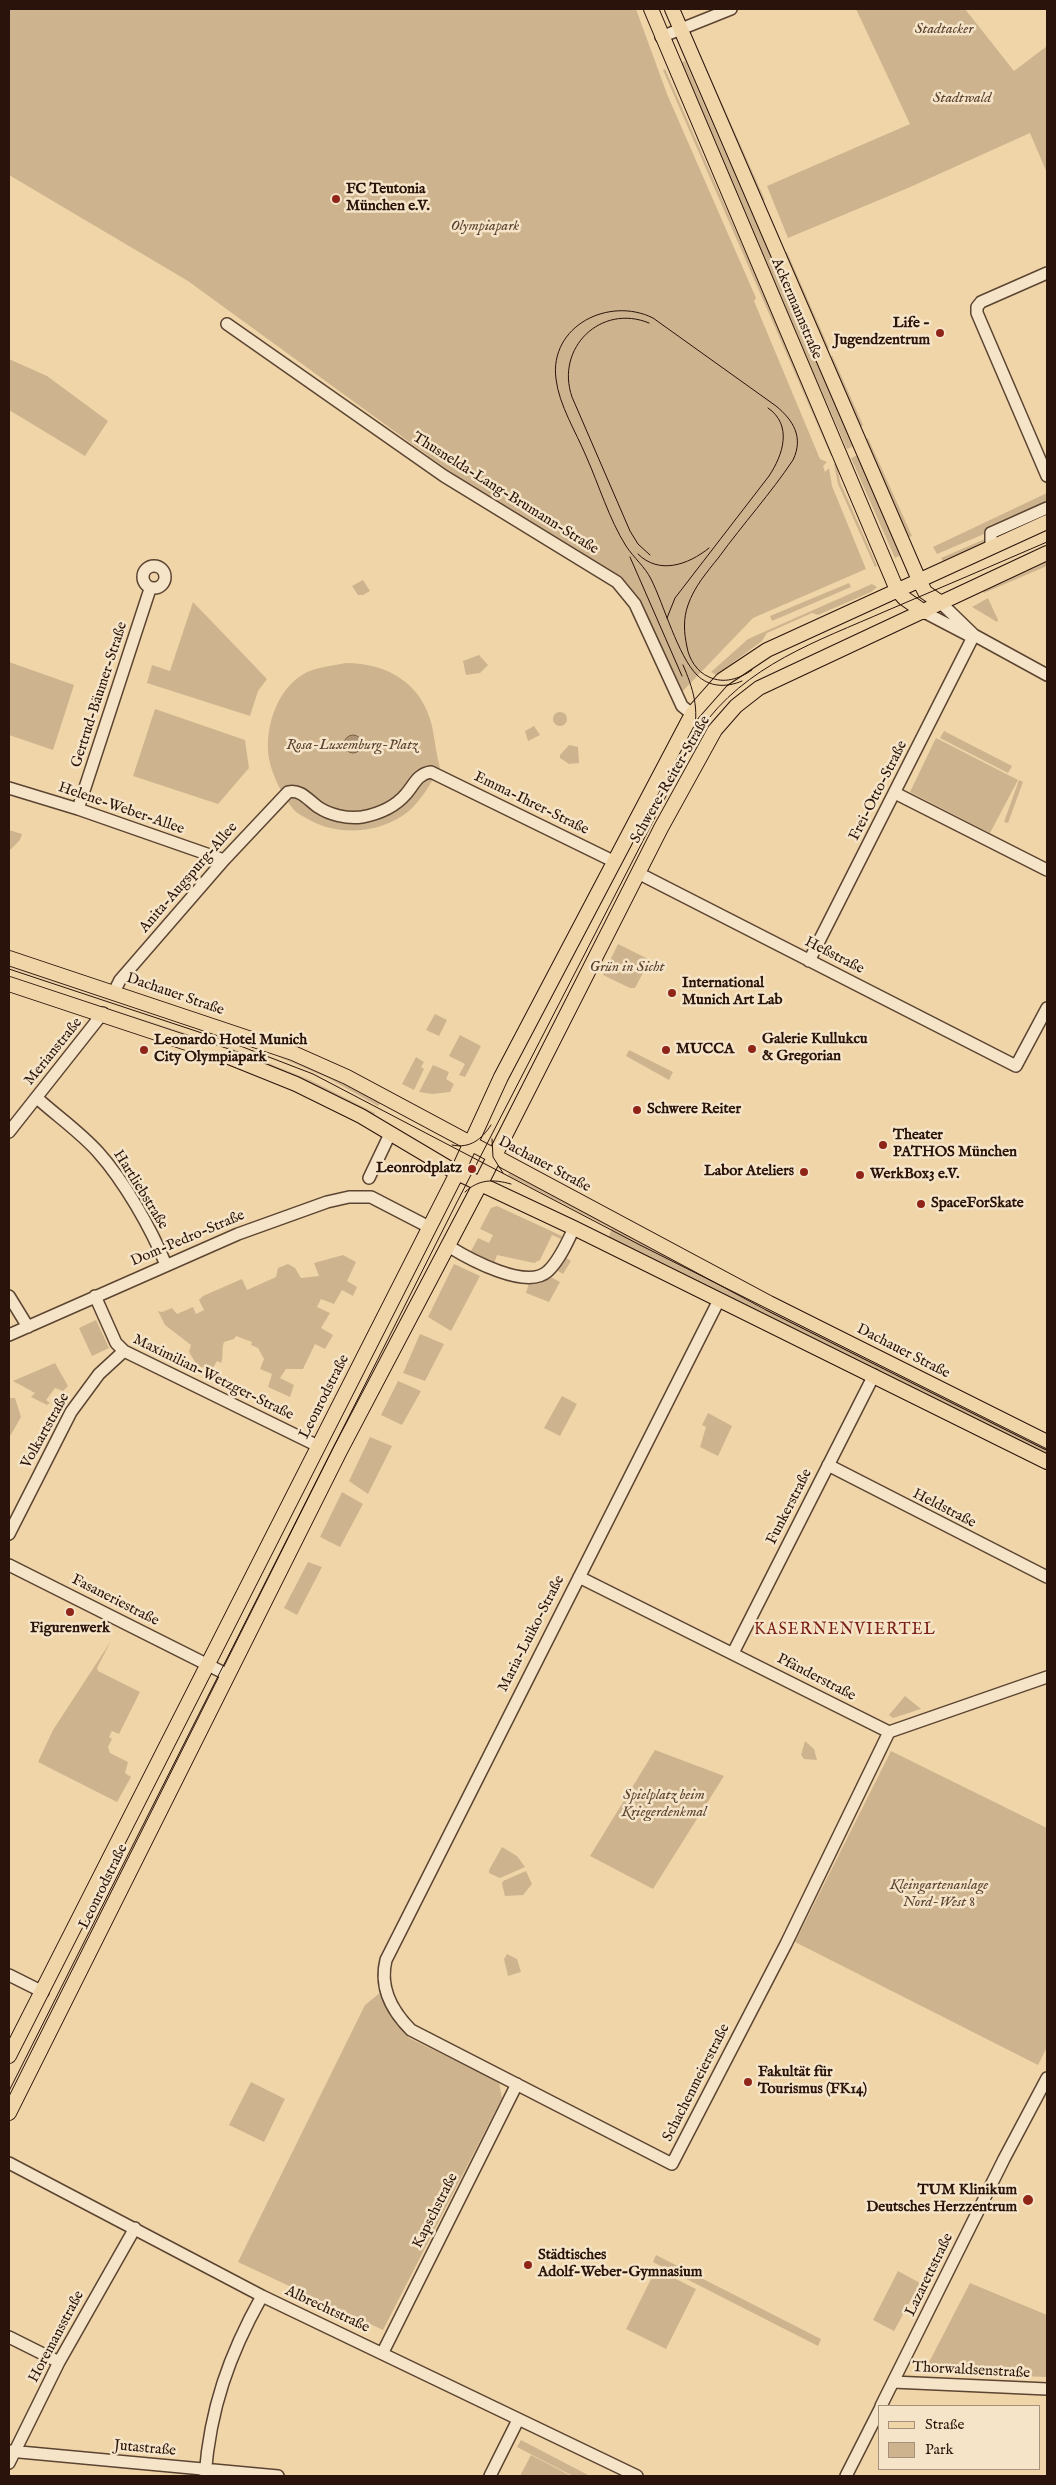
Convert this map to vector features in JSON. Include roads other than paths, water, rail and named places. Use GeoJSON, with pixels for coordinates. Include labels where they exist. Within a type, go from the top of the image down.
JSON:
{"type":"FeatureCollection","features":[{"type":"Feature","properties":{"kind":"main road","name":"Ackermannstraße"},"geometry":{"type":"LineString","coordinates":[[650,9],[897,590],[904,598],[924,612]]}},
{"type":"Feature","properties":{"kind":"main road","name":"Ackermannstraße"},"geometry":{"type":"LineString","coordinates":[[672,9],[919,580],[926,592],[941,603]]}},
{"type":"Feature","properties":{"kind":"main road","name":"Schwere-Reiter-Straße"},"geometry":{"type":"LineString","coordinates":[[470,1142],[501,1077],[613,861],[692,714],[722,680],[767,650],[1047,522]]}},
{"type":"Feature","properties":{"kind":"main road","name":"Schwere-Reiter-Straße"},"geometry":{"type":"LineString","coordinates":[[494,1156],[638,873],[715,730],[736,706],[759,688],[791,672],[924,612],[1047,553]]}},
{"type":"Feature","properties":{"kind":"main road","name":"Dachauer Straße"},"geometry":{"type":"LineString","coordinates":[[9,958],[293,1053],[347,1077],[769,1303],[1047,1442]]}},
{"type":"Feature","properties":{"kind":"main road"},"geometry":{"type":"LineString","coordinates":[[9,984],[230,1057],[296,1084],[361,1116],[457,1173],[574,1228],[1047,1462]]}},
{"type":"Feature","properties":{"kind":"main road","name":"Leonrodstraße"},"geometry":{"type":"LineString","coordinates":[[9,2056],[457,1173],[470,1142]]}},
{"type":"Feature","properties":{"kind":"main road","name":"Leonrodstraße"},"geometry":{"type":"LineString","coordinates":[[9,2114],[344,1443],[494,1156]]}},
{"type":"Feature","properties":{"kind":"street"},"geometry":{"type":"LineString","coordinates":[[661,37],[732,9]]}},
{"type":"Feature","properties":{"kind":"street"},"geometry":{"type":"LineString","coordinates":[[1047,272],[981,302],[977,308],[977,314],[1047,476]]}},
{"type":"Feature","properties":{"kind":"street","name":"Thusnelda-Lang-Brumann-Straße"},"geometry":{"type":"LineString","coordinates":[[227,324],[444,476],[617,582],[635,604],[682,706],[692,714]]}},
{"type":"Feature","properties":{"kind":"street"},"geometry":{"type":"LineString","coordinates":[[990,548],[991,533],[1047,508]]}},
{"type":"Feature","properties":{"kind":"street","name":"Gertrud-Bäumer-Straße"},"geometry":{"type":"LineString","coordinates":[[78,809],[150,589]]}},
{"type":"Feature","properties":{"kind":"street"},"geometry":{"type":"LineString","coordinates":[[941,603],[960,619],[974,635],[1047,675]]}},
{"type":"Feature","properties":{"kind":"street"},"geometry":{"type":"LineString","coordinates":[[924,612],[968,635],[974,635]]}},
{"type":"Feature","properties":{"kind":"street","name":"Frei-Otto-Straße"},"geometry":{"type":"LineString","coordinates":[[809,961],[974,635]]}},
{"type":"Feature","properties":{"kind":"street","name":"Emma-Ihrer-Straße"},"geometry":{"type":"LineString","coordinates":[[294,791],[329,812],[352,818],[380,812],[406,795],[422,775],[435,773],[613,861]]}},
{"type":"Feature","properties":{"kind":"street","name":"Helene-Weber-Allee"},"geometry":{"type":"LineString","coordinates":[[9,788],[78,809],[224,860]]}},
{"type":"Feature","properties":{"kind":"street","name":"Anita-Augspurg-Allee"},"geometry":{"type":"LineString","coordinates":[[114,992],[120,980],[224,860],[284,795],[294,791]]}},
{"type":"Feature","properties":{"kind":"street"},"geometry":{"type":"LineString","coordinates":[[895,793],[1047,870]]}},
{"type":"Feature","properties":{"kind":"street","name":"Heßstraße"},"geometry":{"type":"LineString","coordinates":[[638,873],[1016,1066],[1047,1008]]}},
{"type":"Feature","properties":{"kind":"street","name":"Merianstraße"},"geometry":{"type":"LineString","coordinates":[[9,1132],[103,1014]]}},
{"type":"Feature","properties":{"kind":"street","name":"Hartliebstraße"},"geometry":{"type":"LineString","coordinates":[[37,1098],[99,1153],[126,1191],[160,1250],[166,1265]]}},
{"type":"Feature","properties":{"kind":"street"},"geometry":{"type":"LineString","coordinates":[[390,1134],[370,1179],[371,1197],[429,1227]]}},
{"type":"Feature","properties":{"kind":"street","name":"Dom-Pedro-Straße"},"geometry":{"type":"LineString","coordinates":[[9,1335],[166,1265],[280,1217],[349,1197],[371,1197]]}},
{"type":"Feature","properties":{"kind":"street"},"geometry":{"type":"LineString","coordinates":[[448,1246],[487,1267],[524,1278],[540,1277],[550,1270],[574,1228]]}},
{"type":"Feature","properties":{"kind":"street"},"geometry":{"type":"LineString","coordinates":[[9,1296],[16,1304],[28,1326]]}},
{"type":"Feature","properties":{"kind":"street","name":"Maximilian-Wetzger-Straße"},"geometry":{"type":"LineString","coordinates":[[95,1296],[116,1343],[124,1351],[318,1446]]}},
{"type":"Feature","properties":{"kind":"street","name":"Maria-Luiko-Straße"},"geometry":{"type":"LineString","coordinates":[[384,1985],[383,1973],[390,1951],[719,1300]]}},
{"type":"Feature","properties":{"kind":"street","name":"Volkartstraße"},"geometry":{"type":"LineString","coordinates":[[9,1534],[71,1412],[99,1374],[124,1351]]}},
{"type":"Feature","properties":{"kind":"street","name":"Funkerstraße"},"geometry":{"type":"LineString","coordinates":[[732,1653],[874,1375]]}},
{"type":"Feature","properties":{"kind":"street","name":"Heldstraße"},"geometry":{"type":"LineString","coordinates":[[828,1465],[926,1517],[1047,1577]]}},
{"type":"Feature","properties":{"kind":"street","name":"Fasaneriestraße"},"geometry":{"type":"LineString","coordinates":[[9,1565],[206,1665]]}},
{"type":"Feature","properties":{"kind":"street","name":"Pfänderstraße"},"geometry":{"type":"LineString","coordinates":[[578,1577],[889,1732]]}},
{"type":"Feature","properties":{"kind":"street"},"geometry":{"type":"LineString","coordinates":[[206,1665],[228,1675]]}},
{"type":"Feature","properties":{"kind":"street"},"geometry":{"type":"LineString","coordinates":[[889,1732],[1047,1677]]}},
{"type":"Feature","properties":{"kind":"street","name":"Schachenmeierstraße"},"geometry":{"type":"LineString","coordinates":[[384,1985],[395,2014],[411,2030],[672,2164],[786,1944],[889,1732]]}},
{"type":"Feature","properties":{"kind":"street"},"geometry":{"type":"LineString","coordinates":[[9,1975],[43,1992]]}},
{"type":"Feature","properties":{"kind":"street","name":"Lazarettstraße"},"geometry":{"type":"LineString","coordinates":[[882,2405],[1004,2159],[1047,2078]]}},
{"type":"Feature","properties":{"kind":"street","name":"Kapschstraße"},"geometry":{"type":"LineString","coordinates":[[382,2352],[517,2084]]}},
{"type":"Feature","properties":{"kind":"street","name":"Albrechtstraße"},"geometry":{"type":"LineString","coordinates":[[9,2163],[262,2296],[637,2476]]}},
{"type":"Feature","properties":{"kind":"street","name":"Horemansstraße"},"geometry":{"type":"LineString","coordinates":[[9,2463],[12,2451],[59,2362],[135,2228]]}},
{"type":"Feature","properties":{"kind":"street"},"geometry":{"type":"LineString","coordinates":[[205,2473],[214,2410],[222,2381],[236,2346],[262,2296]]}},
{"type":"Feature","properties":{"kind":"street"},"geometry":{"type":"LineString","coordinates":[[9,2337],[59,2362]]}},
{"type":"Feature","properties":{"kind":"street","name":"Thorwaldsenstraße"},"geometry":{"type":"LineString","coordinates":[[893,2382],[1047,2389]]}},
{"type":"Feature","properties":{"kind":"street","name":"Lazarettstraße"},"geometry":{"type":"LineString","coordinates":[[846,2476],[878,2412]]}},
{"type":"Feature","properties":{"kind":"street"},"geometry":{"type":"LineString","coordinates":[[490,2476],[518,2420]]}},
{"type":"Feature","properties":{"kind":"street","name":"Jutastraße"},"geometry":{"type":"LineString","coordinates":[[12,2451],[205,2473],[278,2476]]}},
{"type":"Feature","properties":{"kind":"tram line"},"geometry":{"type":"LineString","coordinates":[[742,681],[730,685],[718,685],[707,682],[697,675],[684,656],[651,579],[626,546],[609,513],[564,408],[556,379],[556,360],[562,344],[572,331],[585,320],[601,314],[618,311],[636,312],[653,318],[776,406],[792,423],[797,436],[796,452],[793,460],[701,580],[691,598],[685,616],[688,652],[694,665],[701,672],[715,679],[731,680],[752,670]]}},
{"type":"Feature","properties":{"kind":"tram line"},"geometry":{"type":"LineString","coordinates":[[649,323],[631,318],[614,319],[599,325],[586,334],[576,347],[570,362],[568,379],[572,397],[630,531],[638,544],[650,555]]}},
{"type":"Feature","properties":{"kind":"tram line"},"geometry":{"type":"LineString","coordinates":[[667,618],[675,598],[774,468],[781,450],[783,431],[776,415],[768,408]]}},
{"type":"Feature","properties":{"kind":"tram line"},"geometry":{"type":"LineString","coordinates":[[9,2091],[456,1204],[700,730],[718,707],[738,688],[784,657],[835,633],[1047,542]]}},
{"type":"Feature","properties":{"kind":"tram line"},"geometry":{"type":"LineString","coordinates":[[638,554],[646,560],[664,566],[683,563],[709,548]]}},
{"type":"Feature","properties":{"kind":"tram line"},"geometry":{"type":"LineString","coordinates":[[630,557],[682,676]]}},
{"type":"Feature","properties":{"kind":"tram line"},"geometry":{"type":"LineString","coordinates":[[683,665],[690,682],[696,708],[693,735]]}},
{"type":"Feature","properties":{"kind":"tram line"},"geometry":{"type":"LineString","coordinates":[[9,969],[235,1044],[313,1074],[640,1245],[1047,1449]]}},
{"type":"Feature","properties":{"kind":"tram line"},"geometry":{"type":"LineString","coordinates":[[452,1145],[464,1146],[475,1142],[484,1135],[491,1125]]}},
{"type":"Feature","properties":{"kind":"tram line"},"geometry":{"type":"LineString","coordinates":[[492,1139],[493,1157],[503,1173]]}},
{"type":"Feature","properties":{"kind":"tram line"},"geometry":{"type":"LineString","coordinates":[[465,1192],[486,1181],[511,1184]]}},
{"type":"Feature","properties":{"kind":"place","name":"FC Teutonia München e.V."},"geometry":{"type":"Point","coordinates":[336,199]}},
{"type":"Feature","properties":{"kind":"place","name":"Life - Jugendzentrum"},"geometry":{"type":"Point","coordinates":[940,333]}},
{"type":"Feature","properties":{"kind":"place","name":"International Munich Art Lab"},"geometry":{"type":"Point","coordinates":[672,993]}},
{"type":"Feature","properties":{"kind":"place","name":"Galerie Kullukcu & Gregorian"},"geometry":{"type":"Point","coordinates":[752,1049]}},
{"type":"Feature","properties":{"kind":"place","name":"Leonardo Hotel Munich City Olympiapark"},"geometry":{"type":"Point","coordinates":[144,1050]}},
{"type":"Feature","properties":{"kind":"place","name":"MUCCA"},"geometry":{"type":"Point","coordinates":[666,1050]}},
{"type":"Feature","properties":{"kind":"place","name":"Schwere Reiter"},"geometry":{"type":"Point","coordinates":[637,1110]}},
{"type":"Feature","properties":{"kind":"place","name":"Theater PATHOS München"},"geometry":{"type":"Point","coordinates":[883,1145]}},
{"type":"Feature","properties":{"kind":"place","name":"Leonrodplatz"},"geometry":{"type":"Point","coordinates":[472,1169]}},
{"type":"Feature","properties":{"kind":"place","name":"Labor Ateliers"},"geometry":{"type":"Point","coordinates":[804,1172]}},
{"type":"Feature","properties":{"kind":"place","name":"WerkBox3 e.V."},"geometry":{"type":"Point","coordinates":[860,1175]}},
{"type":"Feature","properties":{"kind":"place","name":"SpaceForSkate"},"geometry":{"type":"Point","coordinates":[921,1204]}},
{"type":"Feature","properties":{"kind":"place","name":"Figurenwerk"},"geometry":{"type":"Point","coordinates":[70,1612]}},
{"type":"Feature","properties":{"kind":"place","name":"Fakultät für Tourismus (FK14)"},"geometry":{"type":"Point","coordinates":[748,2082]}},
{"type":"Feature","properties":{"kind":"place","name":"TUM Klinikum Deutsches Herzzentrum"},"geometry":{"type":"Point","coordinates":[1028,2200]}},
{"type":"Feature","properties":{"kind":"place","name":"Städtisches Adolf-Weber-Gymnasium"},"geometry":{"type":"Point","coordinates":[528,2265]}},
{"type":"Feature","properties":{"kind":"district","name":"KASERNENVIERTEL"},"geometry":{"type":"Point","coordinates":[845,1631]}},
{"type":"Feature","properties":{"kind":"park label","name":"Stadtacker"},"geometry":{"type":"Point","coordinates":[944,30]}},
{"type":"Feature","properties":{"kind":"park label","name":"Stadtwald"},"geometry":{"type":"Point","coordinates":[962,99]}},
{"type":"Feature","properties":{"kind":"park label","name":"Olympiapark"},"geometry":{"type":"Point","coordinates":[485,227]}},
{"type":"Feature","properties":{"kind":"park label","name":"Rosa-Luxemburg-Platz"},"geometry":{"type":"Point","coordinates":[352,746]}},
{"type":"Feature","properties":{"kind":"park label","name":"Grün in Sicht"},"geometry":{"type":"Point","coordinates":[627,968]}},
{"type":"Feature","properties":{"kind":"park label","name":"Spielplatz beim Kriegerdenkmal"},"geometry":{"type":"Point","coordinates":[664,1804]}},
{"type":"Feature","properties":{"kind":"park label","name":"Kleingartenanlage Nord-West 8"},"geometry":{"type":"Point","coordinates":[939,1894]}}]}
